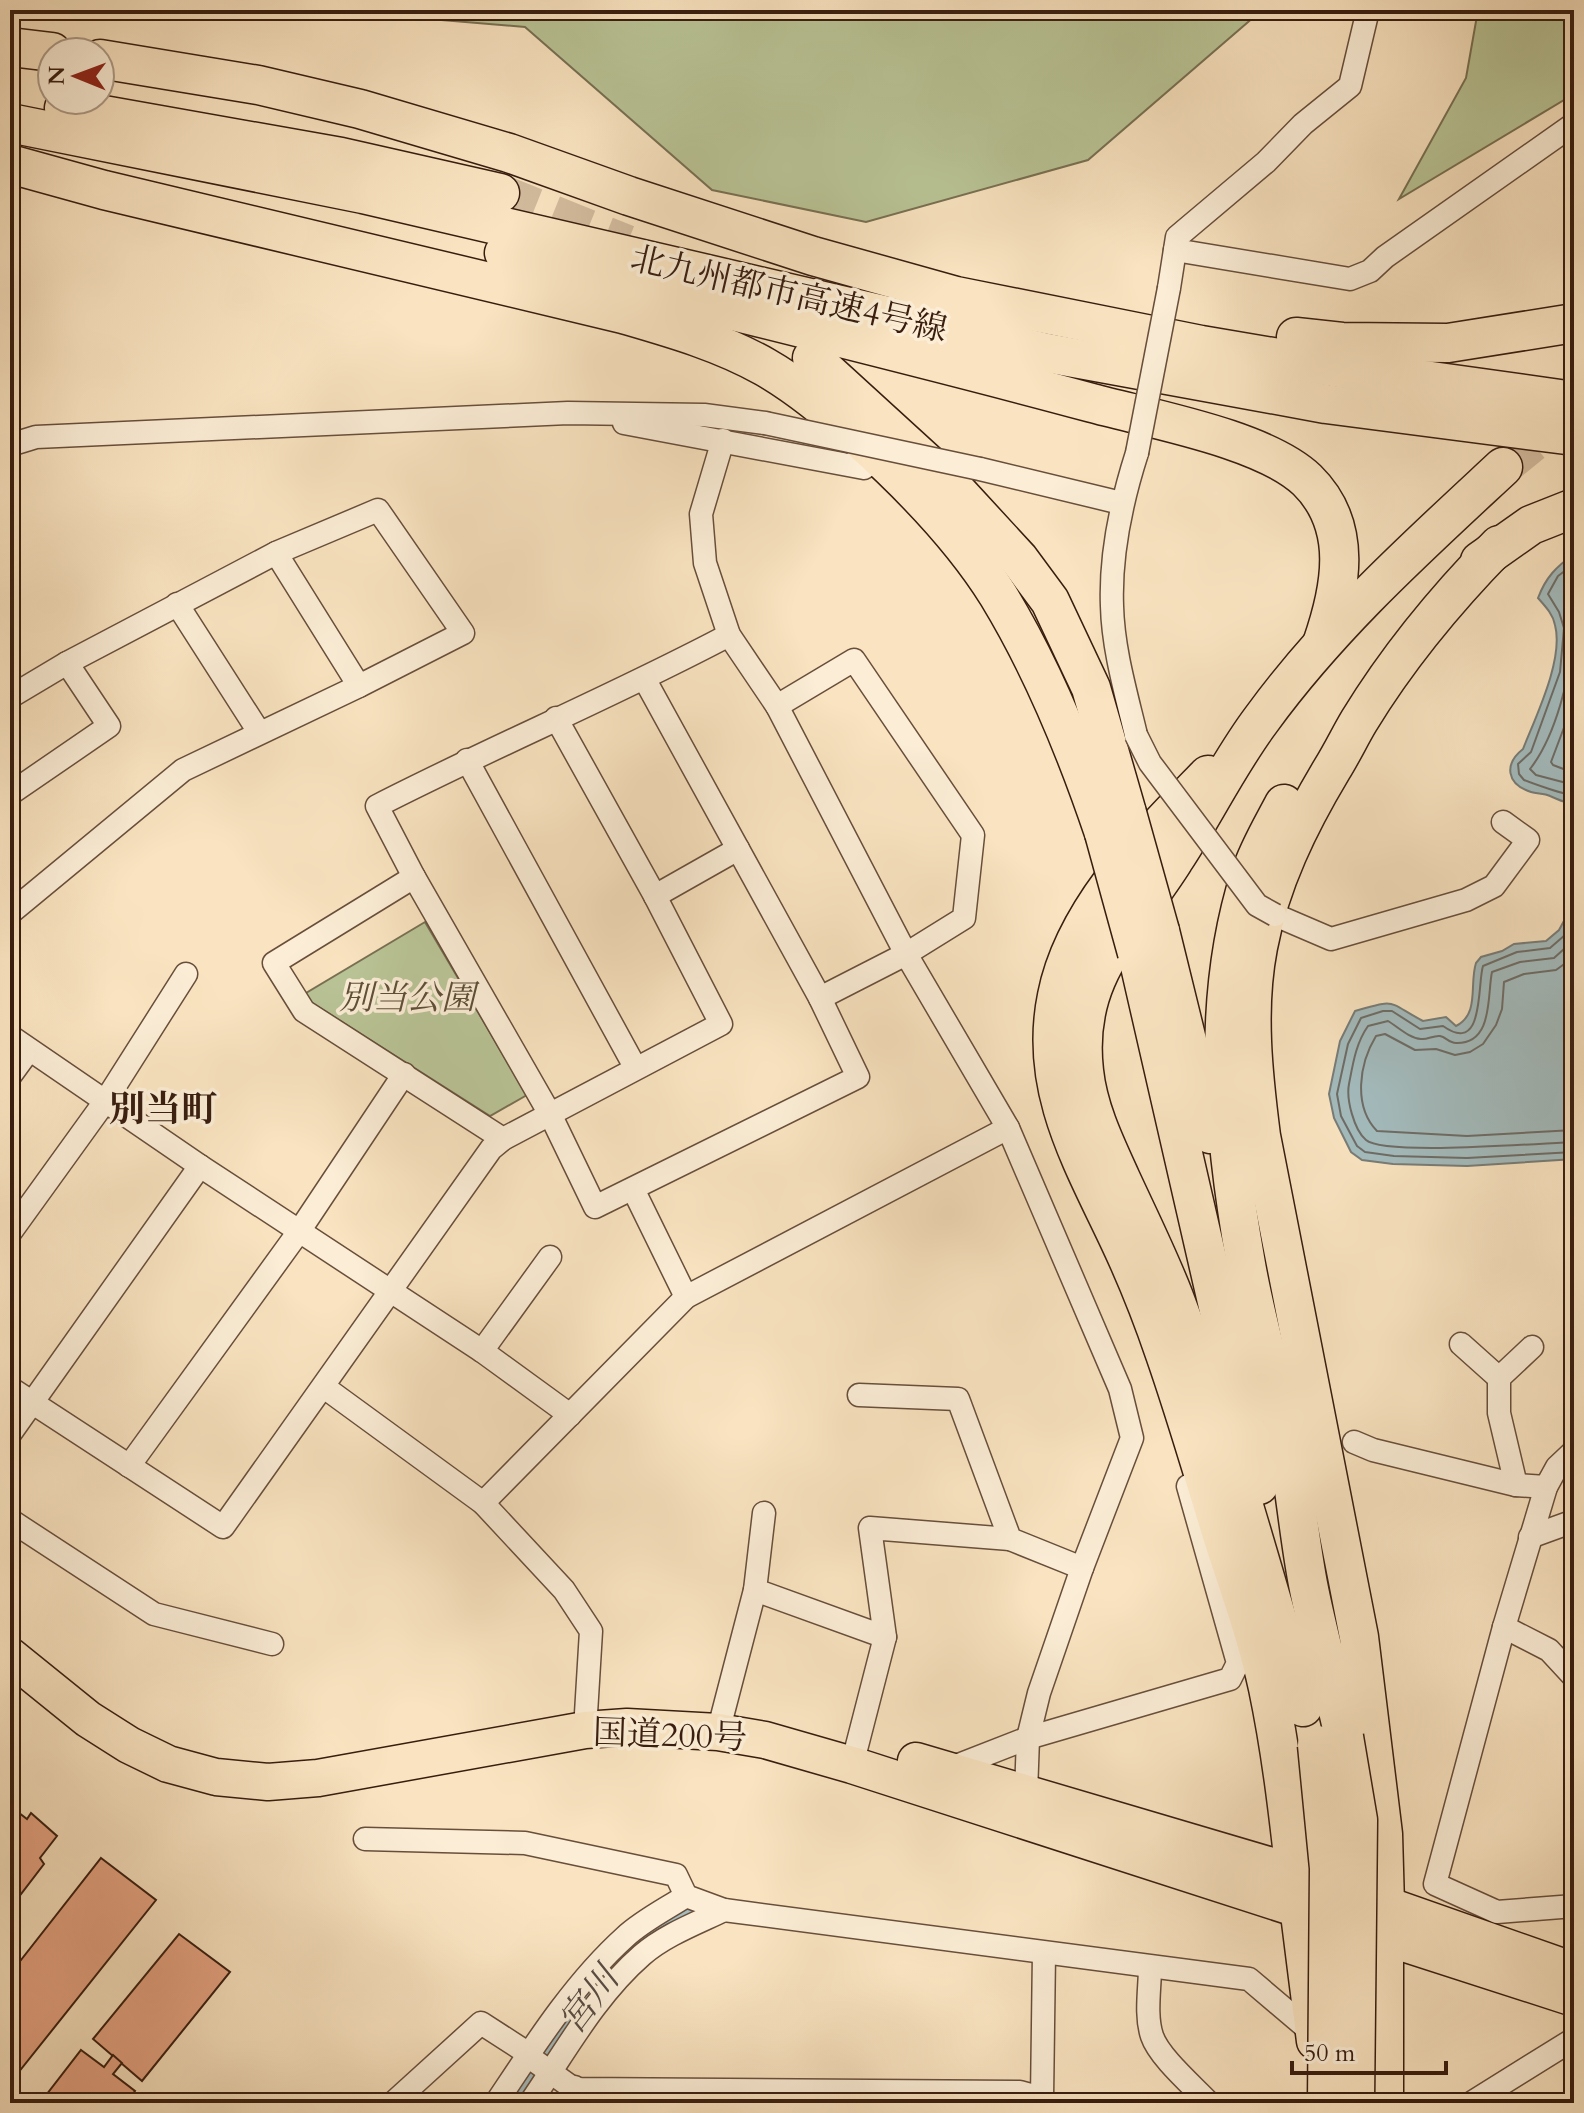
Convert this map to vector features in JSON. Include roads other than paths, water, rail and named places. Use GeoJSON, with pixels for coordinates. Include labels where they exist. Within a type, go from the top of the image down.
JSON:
{"type":"FeatureCollection","features":[{"type":"Feature","properties":{"kind":"highway"},"geometry":{"type":"LineString","coordinates":[[10,47],[36,50]]}},
{"type":"Feature","properties":{"kind":"highway","name":"北九州都市高速4号線"},"geometry":{"type":"LineString","coordinates":[[116,62],[258,85],[360,109],[509,153],[813,256],[956,296],[1216,348],[1574,401]]}},
{"type":"Feature","properties":{"kind":"highway"},"geometry":{"type":"LineString","coordinates":[[10,99],[341,157],[500,193]]}},
{"type":"Feature","properties":{"kind":"highway","name":"北九州都市高速4号線"},"geometry":{"type":"LineString","coordinates":[[10,123],[363,194],[1047,353],[1326,404],[1574,436]]}},
{"type":"Feature","properties":{"kind":"highway"},"geometry":{"type":"LineString","coordinates":[[73,135],[362,217],[1030,386],[1256,449],[1287,463],[1309,482],[1328,509],[1339,540],[1341,575],[1322,644]]}},
{"type":"Feature","properties":{"kind":"highway"},"geometry":{"type":"LineString","coordinates":[[10,164],[104,190],[623,314],[714,344],[764,366],[804,392],[883,460],[924,501],[980,570],[997,593],[1115,823]]}},
{"type":"Feature","properties":{"kind":"highway"},"geometry":{"type":"LineString","coordinates":[[956,296],[1342,342],[1448,343],[1574,323]]}},
{"type":"Feature","properties":{"kind":"highway"},"geometry":{"type":"LineString","coordinates":[[812,358],[950,484],[1019,559],[1050,601],[1091,688],[1115,823],[1284,1427]]}},
{"type":"Feature","properties":{"kind":"highway"},"geometry":{"type":"LineString","coordinates":[[1314,2103],[1315,2035],[1279,1747],[1267,1685],[1166,1356],[1124,1252],[1064,1120],[1052,1059],[1053,1028],[1057,995],[1079,934],[1096,905],[1151,835],[1260,721],[1322,644],[1375,586],[1503,467]]}},
{"type":"Feature","properties":{"kind":"highway"},"geometry":{"type":"LineString","coordinates":[[1327,2103],[1330,1741],[1284,1427],[1246,1264],[1230,1149],[1223,1072],[1227,972],[1250,872],[1269,831],[1318,748],[1437,601],[1467,571],[1499,545],[1531,525],[1574,508]]}},
{"type":"Feature","properties":{"kind":"highway"},"geometry":{"type":"LineString","coordinates":[[1333,768],[1456,617],[1482,590],[1512,563],[1550,540],[1574,531]]}},
{"type":"Feature","properties":{"kind":"highway"},"geometry":{"type":"LineString","coordinates":[[1385,2103],[1383,1834],[1359,1637],[1261,1136],[1254,1085],[1253,994],[1258,948],[1272,894],[1310,805],[1386,680],[1443,605],[1499,545]]}},
{"type":"Feature","properties":{"kind":"highway"},"geometry":{"type":"LineString","coordinates":[[1260,721],[1173,862],[1097,973],[1087,1004],[1084,1070],[1090,1104],[1100,1134],[1156,1254],[1194,1353],[1251,1529],[1303,1707],[1330,1741],[1358,1820],[1355,2103]]}},
{"type":"Feature","properties":{"kind":"highway"},"geometry":{"type":"LineString","coordinates":[[1149,942],[1303,1707]]}},
{"type":"Feature","properties":{"kind":"highway","name":"国道200号"},"geometry":{"type":"LineString","coordinates":[[10,1629],[97,1699],[134,1722],[172,1739],[219,1754],[269,1759],[326,1755],[659,1708],[720,1722],[773,1721],[854,1755],[1296,1891]]}},
{"type":"Feature","properties":{"kind":"highway","name":"国道200号"},"geometry":{"type":"LineString","coordinates":[[10,1656],[88,1719],[129,1745],[168,1764],[216,1777],[268,1782],[318,1778],[585,1720]]}},
{"type":"Feature","properties":{"kind":"highway","name":"国道200号"},"geometry":{"type":"LineString","coordinates":[[943,1782],[1026,1793],[1385,1922]]}},
{"type":"Feature","properties":{"kind":"highway"},"geometry":{"type":"LineString","coordinates":[[1385,1922],[1574,1971]]}},
{"type":"Feature","properties":{"kind":"highway"},"geometry":{"type":"LineString","coordinates":[[1385,1922],[1574,1998]]}},
{"type":"Feature","properties":{"kind":"street"},"geometry":{"type":"LineString","coordinates":[[1368,10],[1350,86],[1177,237],[1137,453],[1121,503],[1111,608],[1119,662],[1136,735],[1150,763],[1257,905],[1331,939],[1466,900],[1494,886],[1528,840],[1503,822]]}},
{"type":"Feature","properties":{"kind":"street"},"geometry":{"type":"LineString","coordinates":[[1175,250],[1350,279],[1370,271],[1385,257],[1574,124]]}},
{"type":"Feature","properties":{"kind":"street"},"geometry":{"type":"LineString","coordinates":[[10,445],[36,437],[568,413],[691,414],[765,423],[1121,503]]}},
{"type":"Feature","properties":{"kind":"street"},"geometry":{"type":"LineString","coordinates":[[568,413],[864,468]]}},
{"type":"Feature","properties":{"kind":"street"},"geometry":{"type":"LineString","coordinates":[[723,440],[701,514],[705,563],[729,635],[777,706],[906,954],[1008,1128],[1120,1389],[1132,1438],[1082,1568],[1039,1693],[1028,1738],[1026,1793]]}},
{"type":"Feature","properties":{"kind":"street"},"geometry":{"type":"LineString","coordinates":[[10,697],[67,663],[276,553],[378,510],[463,633],[183,770],[10,913]]}},
{"type":"Feature","properties":{"kind":"street"},"geometry":{"type":"LineString","coordinates":[[276,553],[359,686]]}},
{"type":"Feature","properties":{"kind":"street"},"geometry":{"type":"LineString","coordinates":[[177,604],[259,732]]}},
{"type":"Feature","properties":{"kind":"street"},"geometry":{"type":"LineString","coordinates":[[645,680],[820,998],[858,1077],[595,1207],[551,1116],[414,877],[377,806],[556,718],[645,680],[729,635]]}},
{"type":"Feature","properties":{"kind":"street"},"geometry":{"type":"LineString","coordinates":[[777,706],[854,660],[973,835],[964,918],[906,954],[820,998]]}},
{"type":"Feature","properties":{"kind":"street"},"geometry":{"type":"LineString","coordinates":[[10,794],[109,726],[67,663]]}},
{"type":"Feature","properties":{"kind":"street"},"geometry":{"type":"LineString","coordinates":[[10,1388],[223,1527],[491,1149],[503,1139],[551,1116],[635,1067],[721,1024],[655,896],[556,718]]}},
{"type":"Feature","properties":{"kind":"street"},"geometry":{"type":"LineString","coordinates":[[467,760],[635,1067]]}},
{"type":"Feature","properties":{"kind":"street"},"geometry":{"type":"LineString","coordinates":[[655,896],[738,849]]}},
{"type":"Feature","properties":{"kind":"street"},"geometry":{"type":"LineString","coordinates":[[414,877],[274,963],[304,1011],[503,1139]]}},
{"type":"Feature","properties":{"kind":"street"},"geometry":{"type":"LineString","coordinates":[[10,1233],[106,1100],[186,974]]}},
{"type":"Feature","properties":{"kind":"street"},"geometry":{"type":"LineString","coordinates":[[10,1036],[200,1166],[482,1351],[570,1415]]}},
{"type":"Feature","properties":{"kind":"street"},"geometry":{"type":"LineString","coordinates":[[10,1076],[29,1050]]}},
{"type":"Feature","properties":{"kind":"street"},"geometry":{"type":"LineString","coordinates":[[129,1466],[300,1230],[404,1074]]}},
{"type":"Feature","properties":{"kind":"street"},"geometry":{"type":"LineString","coordinates":[[483,1503],[686,1297],[1008,1128]]}},
{"type":"Feature","properties":{"kind":"street"},"geometry":{"type":"LineString","coordinates":[[10,1434],[200,1166]]}},
{"type":"Feature","properties":{"kind":"street"},"geometry":{"type":"LineString","coordinates":[[633,1189],[686,1297]]}},
{"type":"Feature","properties":{"kind":"street"},"geometry":{"type":"LineString","coordinates":[[482,1351],[550,1257]]}},
{"type":"Feature","properties":{"kind":"street"},"geometry":{"type":"LineString","coordinates":[[1461,1344],[1499,1378]]}},
{"type":"Feature","properties":{"kind":"street"},"geometry":{"type":"LineString","coordinates":[[1516,1485],[1499,1413],[1499,1378],[1532,1347]]}},
{"type":"Feature","properties":{"kind":"street"},"geometry":{"type":"LineString","coordinates":[[324,1387],[483,1503],[564,1590],[591,1631],[585,1720]]}},
{"type":"Feature","properties":{"kind":"street"},"geometry":{"type":"LineString","coordinates":[[859,1395],[958,1399],[1010,1539]]}},
{"type":"Feature","properties":{"kind":"street"},"geometry":{"type":"LineString","coordinates":[[1354,1442],[1373,1450],[1516,1485],[1546,1487]]}},
{"type":"Feature","properties":{"kind":"street"},"geometry":{"type":"LineString","coordinates":[[1574,1451],[1557,1467],[1546,1487],[1504,1627],[1435,1884],[1497,1912],[1574,1906]]}},
{"type":"Feature","properties":{"kind":"street"},"geometry":{"type":"LineString","coordinates":[[943,1782],[1028,1738],[1230,1679],[1238,1663],[1188,1486]]}},
{"type":"Feature","properties":{"kind":"street"},"geometry":{"type":"LineString","coordinates":[[720,1722],[755,1590],[764,1513]]}},
{"type":"Feature","properties":{"kind":"street"},"geometry":{"type":"LineString","coordinates":[[10,1520],[154,1614],[272,1644]]}},
{"type":"Feature","properties":{"kind":"street"},"geometry":{"type":"LineString","coordinates":[[1530,1537],[1574,1521]]}},
{"type":"Feature","properties":{"kind":"street"},"geometry":{"type":"LineString","coordinates":[[854,1755],[885,1637],[870,1528],[1010,1539],[1082,1568]]}},
{"type":"Feature","properties":{"kind":"street"},"geometry":{"type":"LineString","coordinates":[[755,1590],[885,1637]]}},
{"type":"Feature","properties":{"kind":"street"},"geometry":{"type":"LineString","coordinates":[[1504,1627],[1549,1650],[1574,1677]]}},
{"type":"Feature","properties":{"kind":"street"},"geometry":{"type":"LineString","coordinates":[[365,1839],[525,1843],[676,1875],[686,1896],[724,1910],[1249,1979],[1315,2035]]}},
{"type":"Feature","properties":{"kind":"street"},"geometry":{"type":"LineString","coordinates":[[530,2103],[540,2064],[590,1973],[626,1935],[686,1896]]}},
{"type":"Feature","properties":{"kind":"street"},"geometry":{"type":"LineString","coordinates":[[496,2103],[540,2064],[644,1953],[670,1936],[724,1910]]}},
{"type":"Feature","properties":{"kind":"street"},"geometry":{"type":"LineString","coordinates":[[393,2103],[481,2023],[540,2064],[574,2096],[889,2096],[1020,2092],[1045,2100],[1044,1953]]}},
{"type":"Feature","properties":{"kind":"street"},"geometry":{"type":"LineString","coordinates":[[1150,1967],[1152,2037],[1209,2103]]}},
{"type":"Feature","properties":{"kind":"street"},"geometry":{"type":"LineString","coordinates":[[1471,2103],[1574,2039]]}},
{"type":"Feature","properties":{"kind":"water"},"geometry":{"type":"Polygon","coordinates":[[[1574,554],[1574,803],[1533,793],[1517,784],[1510,773],[1541,704],[1556,654],[1554,621],[1538,598],[1552,573],[1574,554]]]}},
{"type":"Feature","properties":{"kind":"water"},"geometry":{"type":"Polygon","coordinates":[[[1574,890],[1574,1159],[1467,1166],[1393,1164],[1362,1160],[1351,1152],[1334,1118],[1329,1094],[1340,1041],[1355,1011],[1386,1003],[1423,1021],[1446,1017],[1456,1026],[1463,1021],[1471,1006],[1474,971],[1481,957],[1514,944],[1546,941],[1559,930],[1571,908],[1574,890]]]}},
{"type":"Feature","properties":{"kind":"waterway","name":"宮川"},"geometry":{"type":"LineString","coordinates":[[514,2103],[610,1968],[643,1935],[678,1914]]}},
{"type":"Feature","properties":{"kind":"tunnel"},"geometry":{"type":"LineString","coordinates":[[500,193],[627,244]]}},
{"type":"Feature","properties":{"kind":"tunnel"},"geometry":{"type":"LineString","coordinates":[[1503,467],[1566,416]]}},
{"type":"Feature","properties":{"kind":"district","name":"別当町"},"geometry":{"type":"Point","coordinates":[163,1109]}},
{"type":"Feature","properties":{"kind":"park label","name":"別当公園"},"geometry":{"type":"Point","coordinates":[407,998]}}]}
